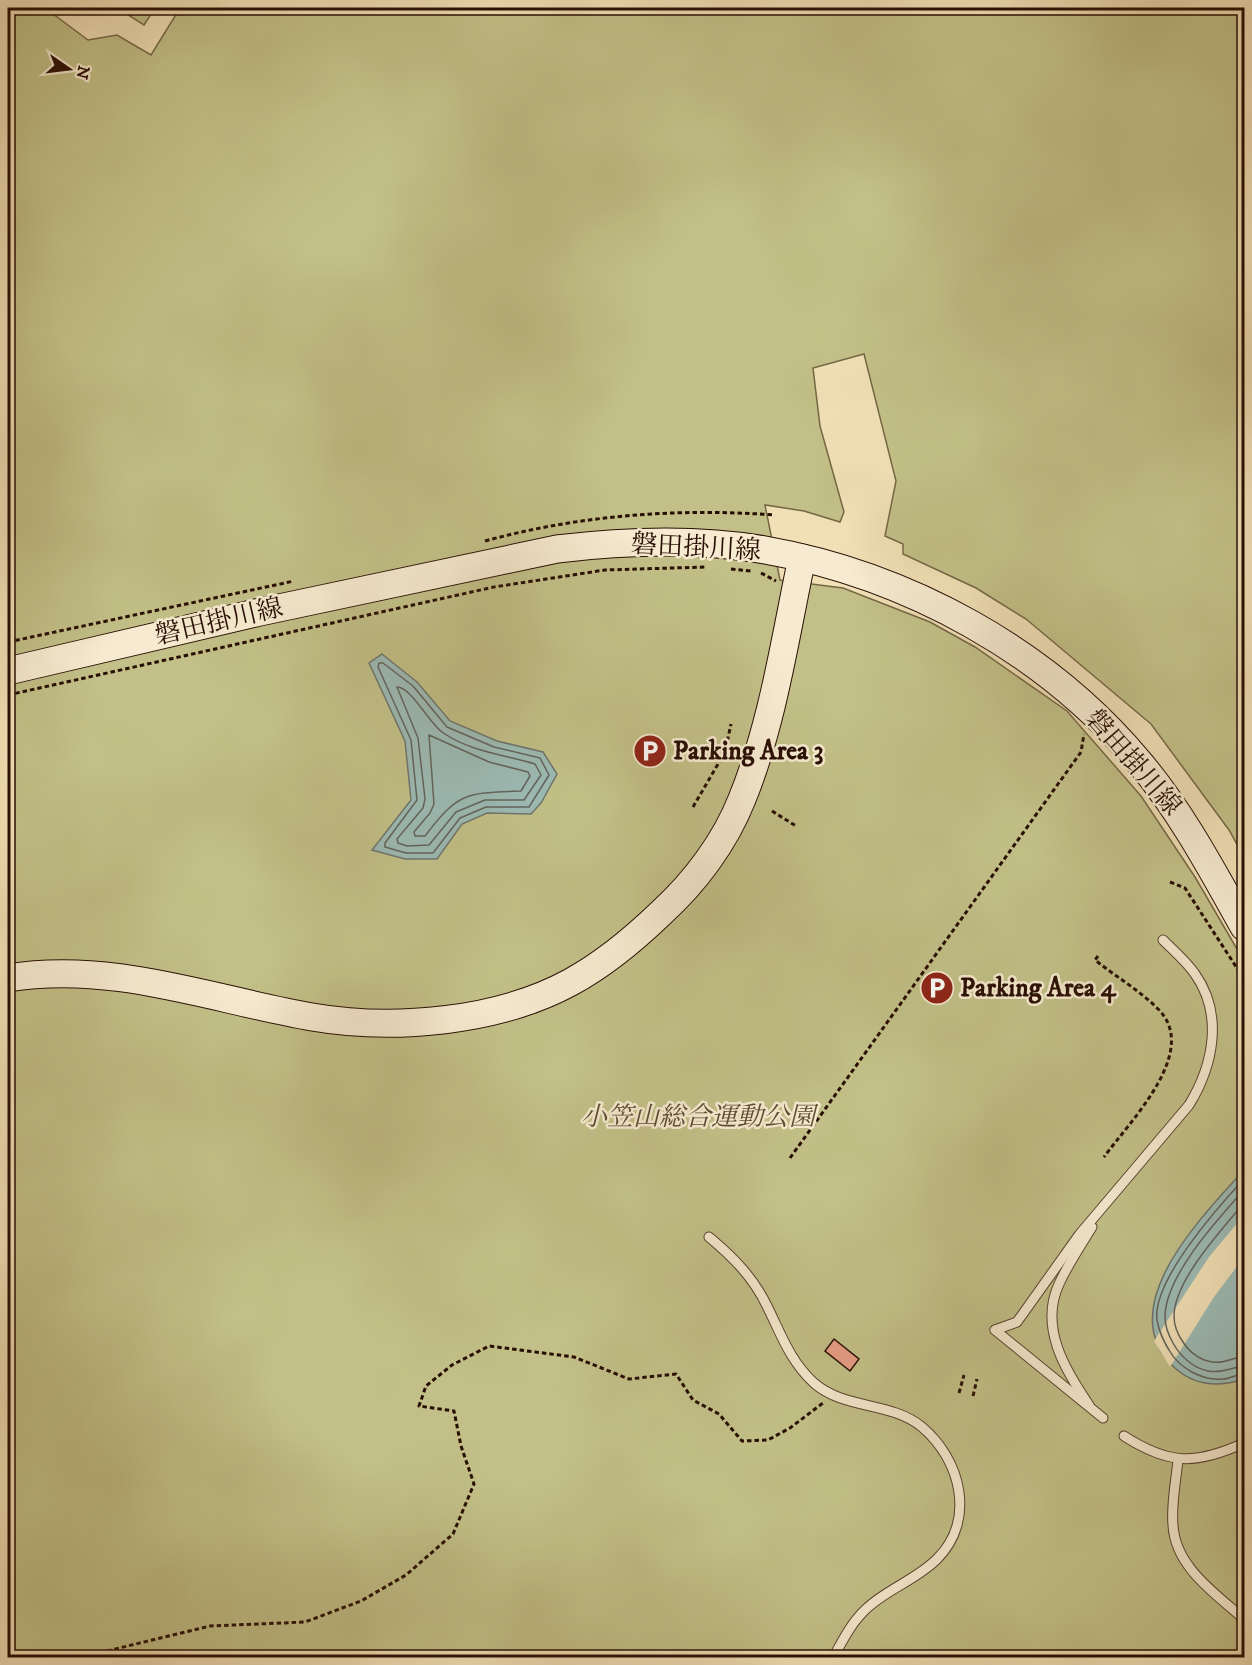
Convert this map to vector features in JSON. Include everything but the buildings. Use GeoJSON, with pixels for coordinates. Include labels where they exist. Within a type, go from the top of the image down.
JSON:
{"type":"FeatureCollection","features":[{"type":"Feature","properties":{"kind":"main road","name":"磐田掛川線"},"geometry":{"type":"LineString","coordinates":[[8,671],[260,612],[557,549],[597,544],[672,543],[762,549],[864,576],[939,607],[1016,651],[1051,677],[1115,735],[1165,795],[1193,834],[1245,927]]}},
{"type":"Feature","properties":{"kind":"main road"},"geometry":{"type":"LineString","coordinates":[[8,978],[72,972],[137,978],[313,1017],[398,1024],[488,1012],[529,1000],[570,983],[632,939],[671,904],[700,872],[729,827],[742,800],[762,741],[802,558]]}},
{"type":"Feature","properties":{"kind":"lane"},"geometry":{"type":"LineString","coordinates":[[1089,1405],[1059,1357],[1053,1332],[1053,1306],[1059,1283],[1101,1212],[1124,1179],[1189,1105],[1201,1086],[1208,1066],[1213,1018],[1205,993],[1195,974],[1163,940]]}},
{"type":"Feature","properties":{"kind":"lane"},"geometry":{"type":"LineString","coordinates":[[1101,1212],[1079,1234],[1017,1322],[995,1330],[1089,1405],[1103,1419]]}},
{"type":"Feature","properties":{"kind":"lane"},"geometry":{"type":"LineString","coordinates":[[709,1238],[743,1268],[768,1306],[783,1342],[799,1367],[815,1384],[848,1402],[898,1413],[921,1426],[944,1449],[958,1482],[959,1506],[953,1533],[942,1553],[928,1566],[867,1608],[855,1620],[833,1658]]}},
{"type":"Feature","properties":{"kind":"lane"},"geometry":{"type":"LineString","coordinates":[[1124,1436],[1147,1450],[1178,1460],[1208,1458],[1245,1443]]}},
{"type":"Feature","properties":{"kind":"lane"},"geometry":{"type":"LineString","coordinates":[[1178,1460],[1172,1527],[1181,1556],[1194,1575],[1245,1619]]}},
{"type":"Feature","properties":{"kind":"path"},"geometry":{"type":"LineString","coordinates":[[8,695],[494,587],[605,570],[708,567]]}},
{"type":"Feature","properties":{"kind":"path"},"geometry":{"type":"LineString","coordinates":[[720,568],[762,573],[782,585]]}},
{"type":"Feature","properties":{"kind":"path"},"geometry":{"type":"LineString","coordinates":[[693,807],[725,752],[731,724]]}},
{"type":"Feature","properties":{"kind":"path"},"geometry":{"type":"LineString","coordinates":[[790,1158],[1081,752],[1086,726]]}},
{"type":"Feature","properties":{"kind":"path"},"geometry":{"type":"LineString","coordinates":[[772,811],[796,826]]}},
{"type":"Feature","properties":{"kind":"path"},"geometry":{"type":"LineString","coordinates":[[1170,882],[1185,888],[1245,979]]}},
{"type":"Feature","properties":{"kind":"path"},"geometry":{"type":"LineString","coordinates":[[1098,956],[1095,960],[1157,1008],[1168,1024],[1173,1044],[1163,1075],[1104,1157]]}},
{"type":"Feature","properties":{"kind":"path"},"geometry":{"type":"LineString","coordinates":[[78,1658],[210,1626],[305,1622],[361,1601],[406,1575],[453,1534],[474,1484],[461,1446],[454,1411],[419,1407],[426,1386],[452,1365],[489,1346],[574,1357],[629,1379],[676,1374],[693,1400],[719,1414],[742,1441],[768,1440],[790,1428],[834,1396]]}},
{"type":"Feature","properties":{"kind":"path"},"geometry":{"type":"LineString","coordinates":[[959,1393],[964,1376]]}},
{"type":"Feature","properties":{"kind":"path"},"geometry":{"type":"LineString","coordinates":[[973,1396],[977,1379]]}},
{"type":"Feature","properties":{"kind":"green space","name":"小笠山総合運動公園"},"geometry":{"type":"Polygon","coordinates":[[[8,8],[45,8],[88,40],[117,35],[151,55],[180,8],[1244,8],[1244,857],[1229,830],[1151,724],[1026,619],[976,588],[903,554],[903,544],[885,536],[896,481],[864,354],[813,368],[820,426],[844,512],[840,522],[804,511],[765,505],[780,580],[843,588],[930,622],[975,647],[1067,711],[1141,796],[1195,877],[1244,961],[1244,1657],[8,1658],[8,8]]]}},
{"type":"Feature","properties":{"kind":"green space"},"geometry":{"type":"Polygon","coordinates":[[[117,8],[155,8],[144,25],[117,8]]]}},
{"type":"Feature","properties":{"kind":"water"},"geometry":{"type":"Polygon","coordinates":[[[382,654],[417,682],[450,721],[497,741],[543,752],[557,774],[541,803],[531,814],[487,813],[462,824],[437,859],[405,859],[372,850],[411,800],[405,741],[369,663],[382,654]]]}},
{"type":"Feature","properties":{"kind":"water"},"geometry":{"type":"Polygon","coordinates":[[[1244,1170],[1244,1379],[1209,1384],[1192,1379],[1176,1369],[1158,1345],[1152,1319],[1157,1292],[1170,1264],[1187,1237],[1244,1170]]]}},
{"type":"Feature","properties":{"kind":"pier"},"geometry":{"type":"Polygon","coordinates":[[[1244,1215],[1244,1257],[1214,1297],[1170,1367],[1154,1341],[1209,1257],[1244,1215]]]}},
{"type":"Feature","properties":{"kind":"waterway"},"geometry":{"type":"LineString","coordinates":[[8,939],[10,954]]}},
{"type":"Feature","properties":{"kind":"place","name":"Parking Area 3"},"geometry":{"type":"Point","coordinates":[650,751]}},
{"type":"Feature","properties":{"kind":"place","name":"Parking Area 4"},"geometry":{"type":"Point","coordinates":[937,988]}}]}
